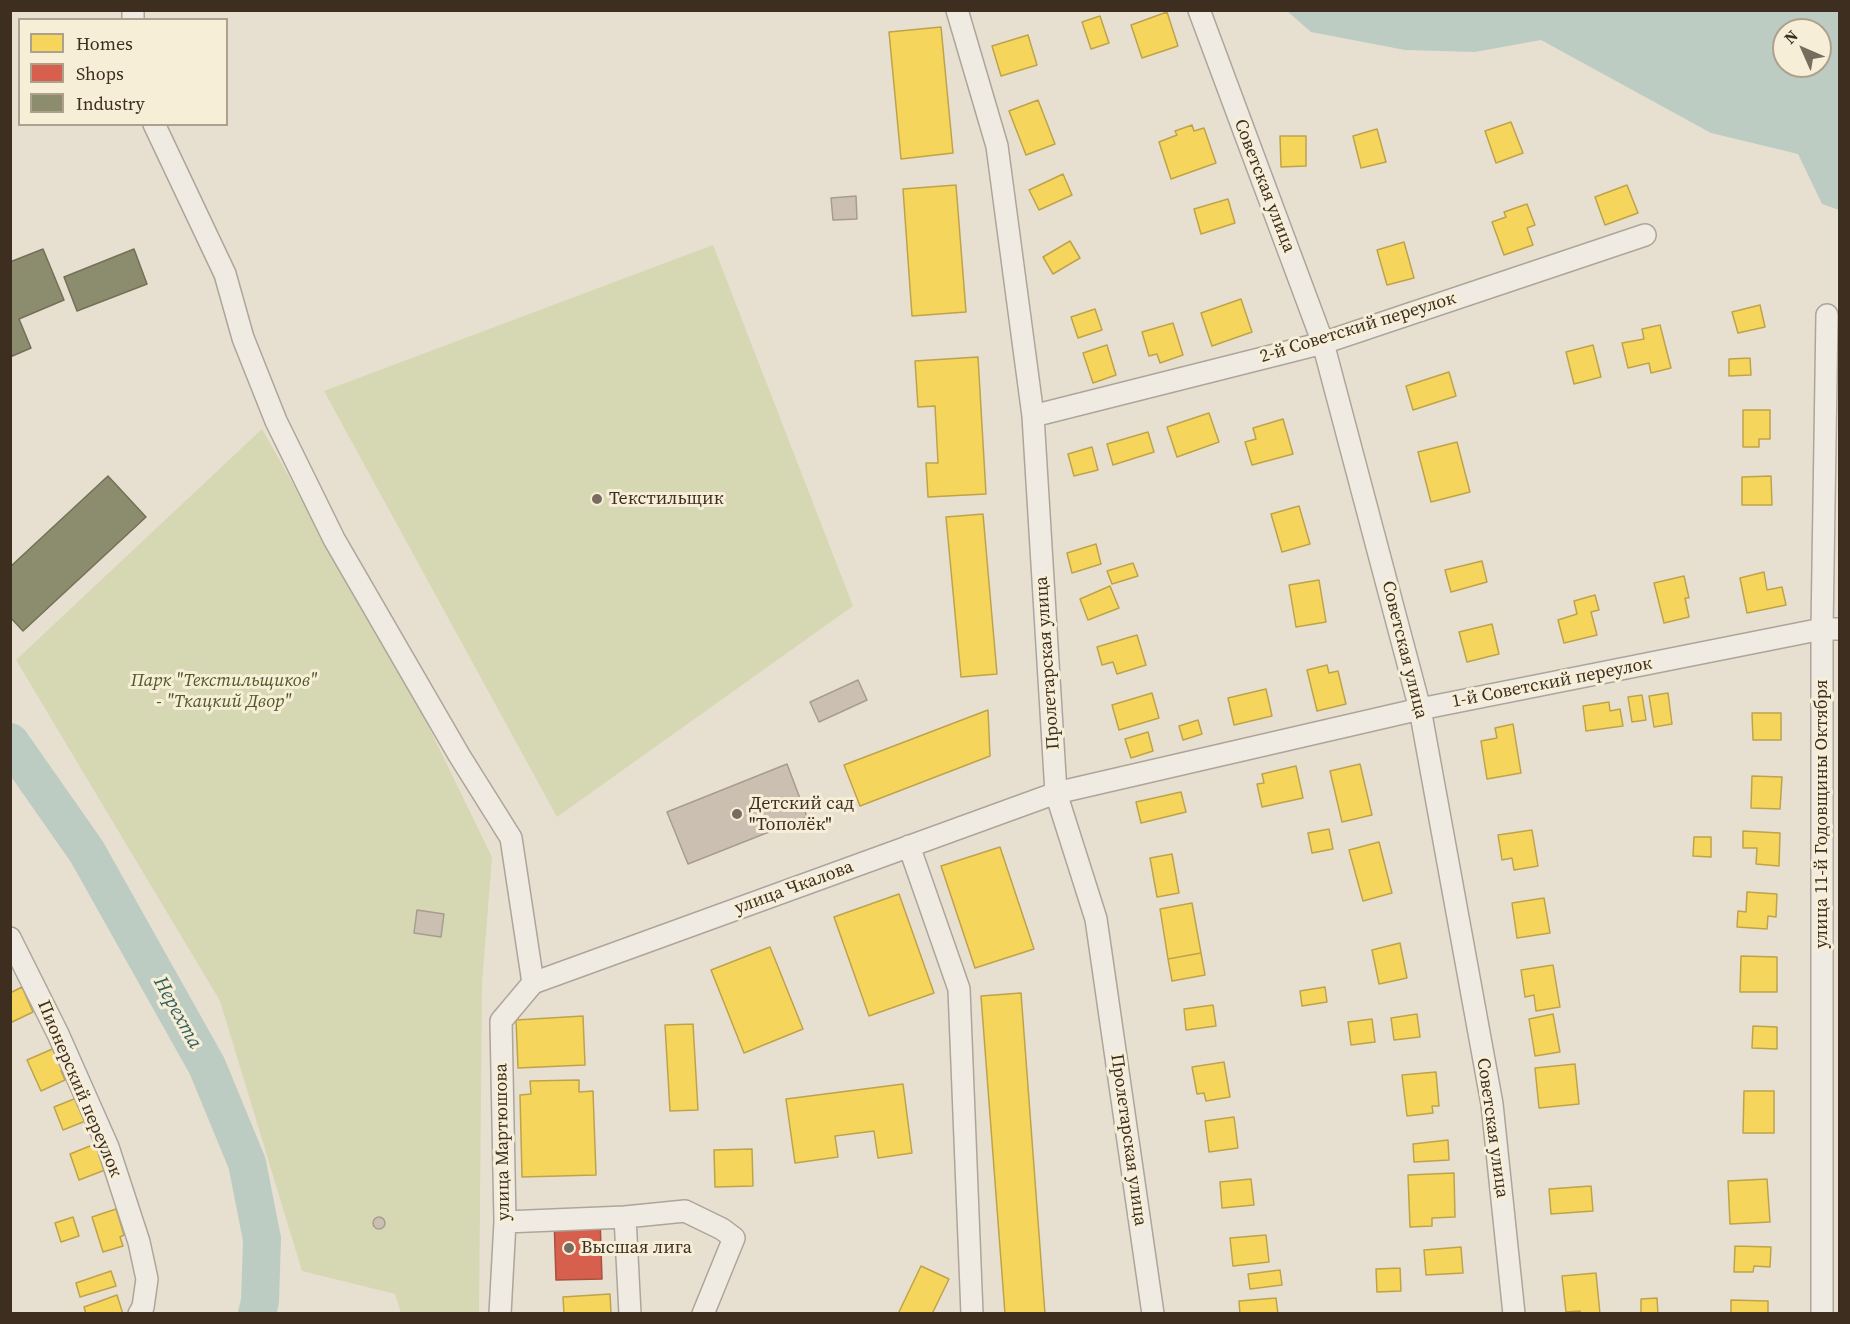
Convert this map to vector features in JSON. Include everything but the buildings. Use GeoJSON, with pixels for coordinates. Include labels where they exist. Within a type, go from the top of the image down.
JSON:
{"type":"FeatureCollection","features":[{"type":"Feature","properties":{"kind":"street","name":"Пролетарская улица"},"geometry":{"type":"LineString","coordinates":[[957,10],[997,146],[1032,416],[1056,793],[1096,919],[1154,1314]]}},
{"type":"Feature","properties":{"kind":"street","name":"Советская улица"},"geometry":{"type":"LineString","coordinates":[[1198,10],[1323,343],[1420,709],[1492,1104],[1514,1314]]}},
{"type":"Feature","properties":{"kind":"street"},"geometry":{"type":"LineString","coordinates":[[155,126],[225,274],[243,338],[276,421],[334,539],[459,755],[511,838],[533,983]]}},
{"type":"Feature","properties":{"kind":"street","name":"2-й Советский переулок"},"geometry":{"type":"LineString","coordinates":[[1032,416],[1323,343],[1645,235]]}},
{"type":"Feature","properties":{"kind":"street","name":"улица 11-й Годовщины Октября"},"geometry":{"type":"LineString","coordinates":[[1822,1314],[1831,629],[1827,315]]}},
{"type":"Feature","properties":{"kind":"street","name":"1-й Советский переулок"},"geometry":{"type":"LineString","coordinates":[[1056,793],[1420,709],[1831,629]]}},
{"type":"Feature","properties":{"kind":"street","name":"улица Чкалова"},"geometry":{"type":"LineString","coordinates":[[533,983],[1056,793]]}},
{"type":"Feature","properties":{"kind":"street"},"geometry":{"type":"LineString","coordinates":[[909,846],[959,989],[972,1314]]}},
{"type":"Feature","properties":{"kind":"street","name":"Пионерский переулок"},"geometry":{"type":"LineString","coordinates":[[10,938],[58,1034],[108,1147],[139,1242],[147,1279],[143,1307],[139,1314]]}},
{"type":"Feature","properties":{"kind":"street","name":"улица Мартюшова"},"geometry":{"type":"LineString","coordinates":[[500,1314],[505,1222],[501,1021],[533,983]]}},
{"type":"Feature","properties":{"kind":"street"},"geometry":{"type":"LineString","coordinates":[[505,1222],[625,1217],[685,1211],[722,1229],[734,1238],[703,1314]]}},
{"type":"Feature","properties":{"kind":"street"},"geometry":{"type":"LineString","coordinates":[[625,1217],[630,1314]]}},
{"type":"Feature","properties":{"kind":"green space","name":"Текстильщик"},"geometry":{"type":"Polygon","coordinates":[[[713,245],[853,606],[557,817],[324,391],[713,245]]]}},
{"type":"Feature","properties":{"kind":"green space","name":"Парк \"Текстильщиков\" - \"Ткацкий Двор\""},"geometry":{"type":"Polygon","coordinates":[[[262,429],[419,707],[492,857],[482,983],[479,1313],[401,1313],[395,1294],[302,1271],[220,1001],[16,660],[262,429]]]}},
{"type":"Feature","properties":{"kind":"shaded area"},"geometry":{"type":"Polygon","coordinates":[[[1287,11],[1839,11],[1839,210],[1822,204],[1798,154],[1711,133],[1541,40],[1475,52],[1405,50],[1311,32],[1287,11]]]}},
{"type":"Feature","properties":{"kind":"waterway","name":"Нерехта"},"geometry":{"type":"LineString","coordinates":[[10,742],[87,852],[207,1066],[247,1163],[262,1239],[260,1301],[257,1314]]}},
{"type":"Feature","properties":{"kind":"place","name":"Текстильщик"},"geometry":{"type":"Point","coordinates":[597,499]}},
{"type":"Feature","properties":{"kind":"place","name":"Детский сад \"Тополёк\""},"geometry":{"type":"Point","coordinates":[737,814]}},
{"type":"Feature","properties":{"kind":"place","name":"Высшая лига"},"geometry":{"type":"Point","coordinates":[569,1248]}}]}
